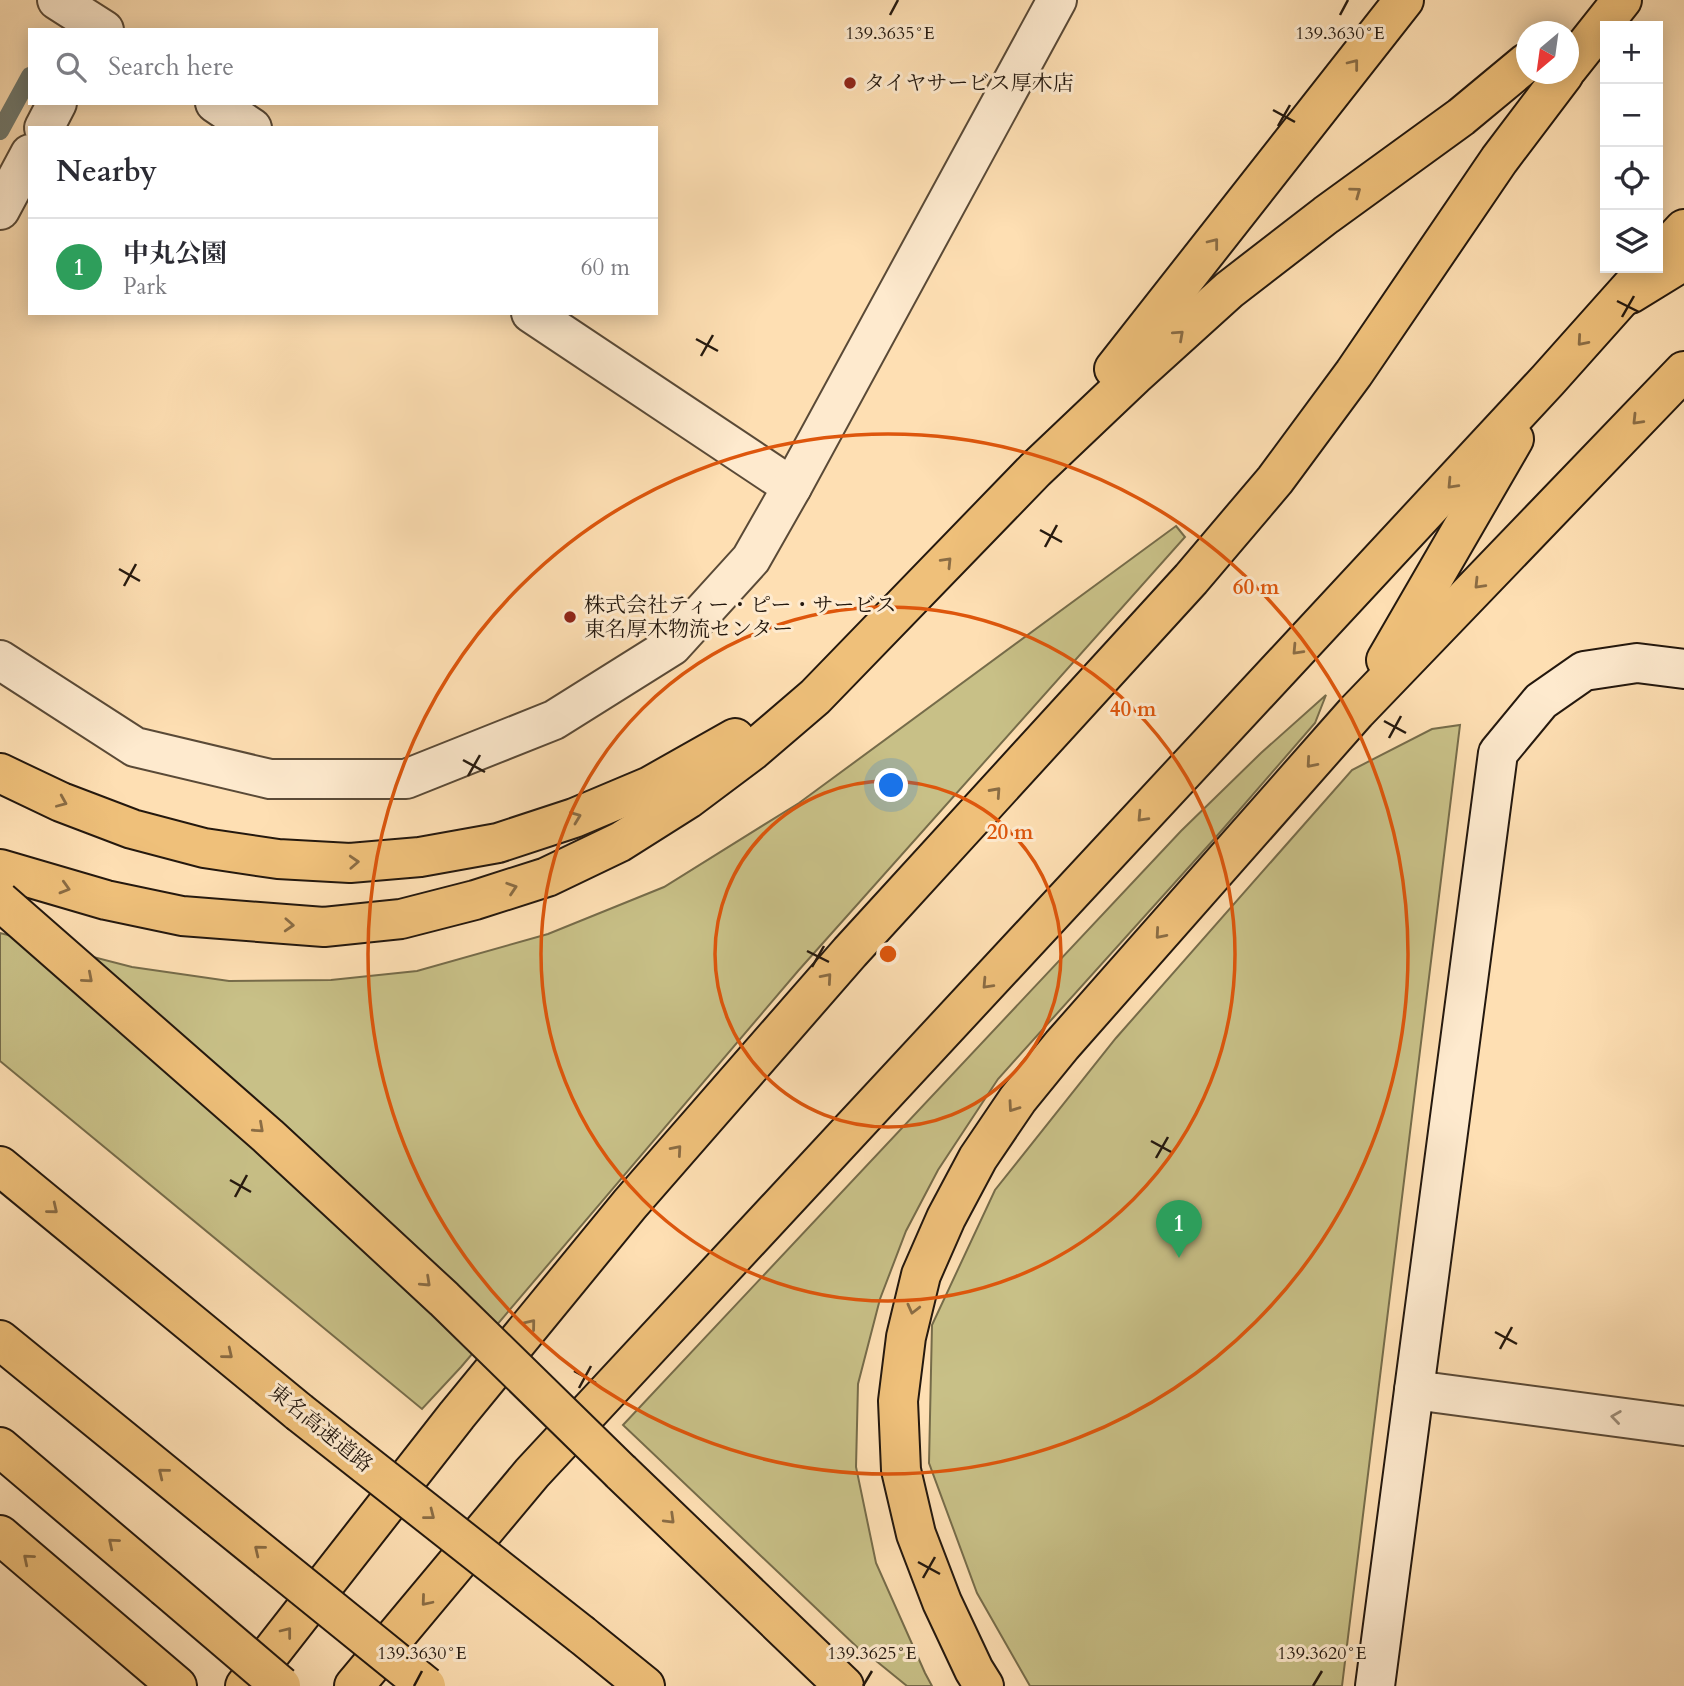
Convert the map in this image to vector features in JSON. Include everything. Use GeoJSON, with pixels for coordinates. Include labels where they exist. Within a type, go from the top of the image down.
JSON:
{"type":"FeatureCollection","features":[{"type":"Feature","properties":{"kind":"highway"},"geometry":{"type":"LineString","coordinates":[[1035,470],[1404,0]]}},
{"type":"Feature","properties":{"kind":"highway"},"geometry":{"type":"LineString","coordinates":[[1576,21],[1599,0]]}},
{"type":"Feature","properties":{"kind":"highway"},"geometry":{"type":"LineString","coordinates":[[1579,55],[1622,0]]}},
{"type":"Feature","properties":{"kind":"highway"},"geometry":{"type":"LineString","coordinates":[[0,869],[106,900],[182,916],[324,927],[401,919],[475,900],[547,877],[620,842],[688,799],[752,751],[815,697],[1035,470],[1228,290],[1325,215],[1461,117],[1516,71]]}},
{"type":"Feature","properties":{"kind":"highway"},"geometry":{"type":"LineString","coordinates":[[245,1686],[457,1415],[629,1204],[850,952],[1191,579],[1275,480],[1354,373],[1499,160],[1556,84]]}},
{"type":"Feature","properties":{"kind":"highway"},"geometry":{"type":"LineString","coordinates":[[1663,252],[1684,229]]}},
{"type":"Feature","properties":{"kind":"highway"},"geometry":{"type":"LineString","coordinates":[[1616,302],[1684,261]]}},
{"type":"Feature","properties":{"kind":"highway"},"geometry":{"type":"LineString","coordinates":[[354,1686],[533,1473],[1548,380],[1643,273]]}},
{"type":"Feature","properties":{"kind":"highway"},"geometry":{"type":"LineString","coordinates":[[984,1686],[942,1602],[916,1534],[901,1469],[898,1401],[906,1337],[921,1275],[946,1218],[978,1158],[1018,1099],[1072,1034],[1356,712],[1684,371]]}},
{"type":"Feature","properties":{"kind":"highway"},"geometry":{"type":"LineString","coordinates":[[1356,712],[1548,380]]}},
{"type":"Feature","properties":{"kind":"highway"},"geometry":{"type":"LineString","coordinates":[[0,773],[61,802],[132,829],[204,848],[278,859],[350,863],[420,857],[498,843],[574,818],[650,786],[725,744],[810,686],[900,611]]}},
{"type":"Feature","properties":{"kind":"highway"},"geometry":{"type":"LineString","coordinates":[[0,901],[307,1172],[444,1299],[844,1686]]}},
{"type":"Feature","properties":{"kind":"highway","name":"東名高速道路"},"geometry":{"type":"LineString","coordinates":[[0,1166],[299,1412],[645,1686]]}},
{"type":"Feature","properties":{"kind":"highway"},"geometry":{"type":"LineString","coordinates":[[0,1340],[426,1686]]}},
{"type":"Feature","properties":{"kind":"highway"},"geometry":{"type":"LineString","coordinates":[[0,1447],[281,1686]]}},
{"type":"Feature","properties":{"kind":"highway"},"geometry":{"type":"LineString","coordinates":[[0,1535],[177,1686]]}},
{"type":"Feature","properties":{"kind":"highway"},"geometry":{"type":"LineString","coordinates":[[93,1615],[169,1686]]}},
{"type":"Feature","properties":{"kind":"street"},"geometry":{"type":"LineString","coordinates":[[57,0],[101,21]]}},
{"type":"Feature","properties":{"kind":"street"},"geometry":{"type":"LineString","coordinates":[[0,660],[135,747],[270,779],[405,779],[554,720],[672,646],[751,559],[1051,2]]}},
{"type":"Feature","properties":{"kind":"street"},"geometry":{"type":"LineString","coordinates":[[45,126],[56,105]]}},
{"type":"Feature","properties":{"kind":"street"},"geometry":{"type":"LineString","coordinates":[[218,105],[249,126]]}},
{"type":"Feature","properties":{"kind":"street"},"geometry":{"type":"LineString","coordinates":[[0,210],[28,158]]}},
{"type":"Feature","properties":{"kind":"street"},"geometry":{"type":"LineString","coordinates":[[534,315],[792,487]]}},
{"type":"Feature","properties":{"kind":"street"},"geometry":{"type":"LineString","coordinates":[[1375,1686],[1498,753],[1541,701],[1584,671],[1637,663],[1684,669]]}},
{"type":"Feature","properties":{"kind":"street"},"geometry":{"type":"LineString","coordinates":[[1414,1390],[1684,1426]]}},
{"type":"Feature","properties":{"kind":"shaded area"},"geometry":{"type":"Polygon","coordinates":[[[1176,526],[1185,537],[798,971],[461,1367],[422,1409],[0,1061],[0,933],[132,967],[229,981],[331,980],[417,971],[548,934],[664,887],[799,803],[1176,526]]]}},
{"type":"Feature","properties":{"kind":"shaded area"},"geometry":{"type":"Polygon","coordinates":[[[1326,695],[1315,723],[998,1079],[938,1170],[906,1231],[880,1299],[858,1384],[856,1467],[876,1563],[932,1686],[907,1686],[858,1648],[623,1425],[1181,831],[1261,753],[1326,695]]]}},
{"type":"Feature","properties":{"kind":"shaded area"},"geometry":{"type":"Polygon","coordinates":[[[1460,725],[1342,1686],[1030,1686],[977,1593],[929,1463],[932,1325],[995,1190],[1116,1038],[1352,770],[1432,729],[1460,725]]]}},
{"type":"Feature","properties":{"kind":"waterway"},"geometry":{"type":"LineString","coordinates":[[0,131],[28,80]]}},
{"type":"Feature","properties":{"kind":"place","name":"タイヤサービス厚木店"},"geometry":{"type":"Point","coordinates":[850,83]}},
{"type":"Feature","properties":{"kind":"place","name":"株式会社ティー・ピー・サービス 東名厚木物流センター"},"geometry":{"type":"Point","coordinates":[570,617]}},
{"type":"Feature","properties":{"kind":"place","name":"中丸公園"},"geometry":{"type":"Point","coordinates":[1179,1258]}}]}
